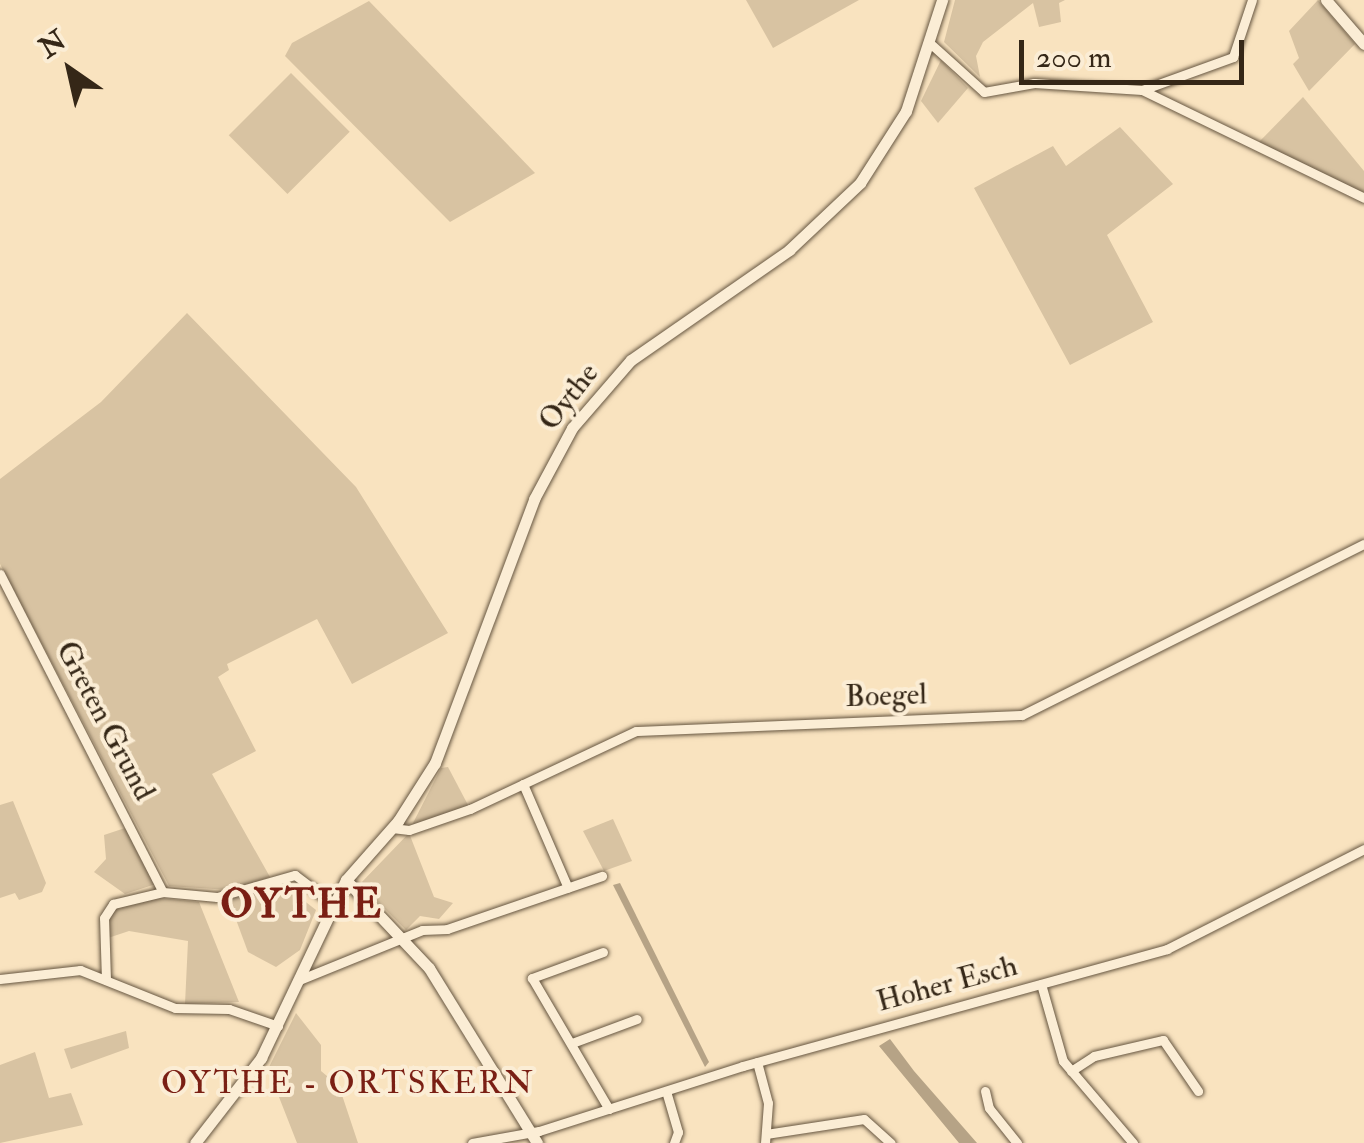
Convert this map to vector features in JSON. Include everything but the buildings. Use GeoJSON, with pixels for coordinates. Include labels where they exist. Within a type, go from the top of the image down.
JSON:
{"type":"FeatureCollection","features":[{"type":"Feature","properties":{"kind":"main road","name":"Oythe"},"geometry":{"type":"LineString","coordinates":[[195,1143],[246,1081],[278,1026],[346,880],[392,828],[435,762],[534,499],[572,428],[631,360],[827,219],[890,141],[932,45],[942,0]]}},
{"type":"Feature","properties":{"kind":"main road"},"geometry":{"type":"LineString","coordinates":[[1326,0],[1364,44]]}},
{"type":"Feature","properties":{"kind":"main road"},"geometry":{"type":"LineString","coordinates":[[346,880],[406,939],[537,1143]]}},
{"type":"Feature","properties":{"kind":"street"},"geometry":{"type":"LineString","coordinates":[[1142,90],[1233,57],[1252,0]]}},
{"type":"Feature","properties":{"kind":"street"},"geometry":{"type":"LineString","coordinates":[[932,45],[984,92],[1034,84],[1142,90],[1364,198]]}},
{"type":"Feature","properties":{"kind":"street","name":"Boegel"},"geometry":{"type":"LineString","coordinates":[[392,828],[408,830],[646,730],[1022,716],[1364,544]]}},
{"type":"Feature","properties":{"kind":"street","name":"Greten Grund"},"geometry":{"type":"LineString","coordinates":[[0,574],[163,892]]}},
{"type":"Feature","properties":{"kind":"street"},"geometry":{"type":"LineString","coordinates":[[523,784],[568,888]]}},
{"type":"Feature","properties":{"kind":"street","name":"Hoher Esch"},"geometry":{"type":"LineString","coordinates":[[472,1143],[529,1132],[757,1062],[1167,950],[1364,849]]}},
{"type":"Feature","properties":{"kind":"street"},"geometry":{"type":"LineString","coordinates":[[106,980],[107,908],[163,892],[217,897],[295,875],[332,903]]}},
{"type":"Feature","properties":{"kind":"street"},"geometry":{"type":"LineString","coordinates":[[299,980],[406,939],[602,876]]}},
{"type":"Feature","properties":{"kind":"street"},"geometry":{"type":"LineString","coordinates":[[603,952],[532,978],[609,1109]]}},
{"type":"Feature","properties":{"kind":"street"},"geometry":{"type":"LineString","coordinates":[[0,979],[67,968],[174,1008],[229,1009],[278,1026]]}},
{"type":"Feature","properties":{"kind":"street"},"geometry":{"type":"LineString","coordinates":[[1041,984],[1060,1054],[1133,1143]]}},
{"type":"Feature","properties":{"kind":"street"},"geometry":{"type":"LineString","coordinates":[[572,1043],[637,1019]]}},
{"type":"Feature","properties":{"kind":"street"},"geometry":{"type":"LineString","coordinates":[[1071,1071],[1094,1056],[1163,1040],[1198,1091]]}},
{"type":"Feature","properties":{"kind":"street"},"geometry":{"type":"LineString","coordinates":[[757,1062],[768,1103],[765,1139],[864,1119],[891,1143]]}},
{"type":"Feature","properties":{"kind":"street"},"geometry":{"type":"LineString","coordinates":[[666,1091],[678,1132],[674,1143]]}},
{"type":"Feature","properties":{"kind":"street"},"geometry":{"type":"LineString","coordinates":[[985,1092],[989,1108],[1018,1143]]}},
{"type":"Feature","properties":{"kind":"shaded area"},"geometry":{"type":"Polygon","coordinates":[[[746,0],[859,0],[773,48],[746,0]]]}},
{"type":"Feature","properties":{"kind":"shaded area"},"geometry":{"type":"Polygon","coordinates":[[[955,0],[1065,0],[1059,3],[1061,22],[1039,27],[1033,3],[983,42],[976,56],[980,77],[944,42],[955,0]]]}},
{"type":"Feature","properties":{"kind":"shaded area"},"geometry":{"type":"Polygon","coordinates":[[[1318,0],[1355,44],[1309,91],[1293,64],[1299,58],[1289,31],[1318,0]]]}},
{"type":"Feature","properties":{"kind":"shaded area"},"geometry":{"type":"Polygon","coordinates":[[[369,1],[535,173],[450,222],[285,56],[292,43],[369,1]]]}},
{"type":"Feature","properties":{"kind":"shaded area"},"geometry":{"type":"Polygon","coordinates":[[[941,60],[968,88],[938,123],[921,101],[941,60]]]}},
{"type":"Feature","properties":{"kind":"shaded area"},"geometry":{"type":"Polygon","coordinates":[[[291,73],[350,132],[287,194],[229,135],[291,73]]]}},
{"type":"Feature","properties":{"kind":"shaded area"},"geometry":{"type":"Polygon","coordinates":[[[1303,97],[1364,171],[1364,193],[1257,144],[1303,97]]]}},
{"type":"Feature","properties":{"kind":"shaded area"},"geometry":{"type":"Polygon","coordinates":[[[1120,127],[1173,184],[1107,235],[1153,322],[1070,365],[974,188],[1053,146],[1066,166],[1120,127]]]}},
{"type":"Feature","properties":{"kind":"shaded area"},"geometry":{"type":"Polygon","coordinates":[[[187,313],[356,487],[448,633],[352,684],[317,619],[227,664],[229,670],[218,677],[256,751],[212,774],[270,877],[230,890],[169,886],[0,564],[0,479],[101,402],[187,313]]]}},
{"type":"Feature","properties":{"kind":"shaded area"},"geometry":{"type":"Polygon","coordinates":[[[448,767],[468,805],[411,827],[441,768],[448,767]]]}},
{"type":"Feature","properties":{"kind":"shaded area"},"geometry":{"type":"Polygon","coordinates":[[[13,801],[46,883],[42,892],[19,900],[15,893],[0,898],[0,805],[13,801]]]}},
{"type":"Feature","properties":{"kind":"shaded area"},"geometry":{"type":"Polygon","coordinates":[[[613,819],[632,861],[604,871],[583,831],[613,819]]]}},
{"type":"Feature","properties":{"kind":"shaded area"},"geometry":{"type":"Polygon","coordinates":[[[128,827],[156,884],[125,894],[94,872],[106,859],[104,835],[128,827]]]}},
{"type":"Feature","properties":{"kind":"shaded area"},"geometry":{"type":"Polygon","coordinates":[[[409,833],[434,897],[453,903],[439,919],[420,916],[406,930],[360,884],[409,833]]]}},
{"type":"Feature","properties":{"kind":"shaded area"},"geometry":{"type":"Polygon","coordinates":[[[279,881],[316,910],[300,950],[276,967],[248,952],[228,898],[279,881]]]}},
{"type":"Feature","properties":{"kind":"shaded area"},"geometry":{"type":"Polygon","coordinates":[[[620,883],[709,1062],[705,1067],[613,885],[620,883]]]}},
{"type":"Feature","properties":{"kind":"shaded area"},"geometry":{"type":"Polygon","coordinates":[[[151,897],[199,902],[239,1002],[185,1004],[188,941],[129,931],[108,938],[108,912],[151,897]]]}},
{"type":"Feature","properties":{"kind":"shaded area"},"geometry":{"type":"Polygon","coordinates":[[[296,1013],[321,1045],[321,1071],[339,1086],[358,1143],[297,1143],[268,1069],[296,1013]]]}},
{"type":"Feature","properties":{"kind":"shaded area"},"geometry":{"type":"Polygon","coordinates":[[[126,1031],[129,1048],[71,1069],[64,1049],[126,1031]]]}},
{"type":"Feature","properties":{"kind":"shaded area"},"geometry":{"type":"Polygon","coordinates":[[[890,1039],[977,1143],[959,1143],[879,1046],[890,1039]]]}},
{"type":"Feature","properties":{"kind":"shaded area"},"geometry":{"type":"Polygon","coordinates":[[[35,1052],[49,1098],[71,1093],[83,1125],[0,1143],[0,1065],[35,1052]]]}},
{"type":"Feature","properties":{"kind":"district","name":"OYTHE"},"geometry":{"type":"Point","coordinates":[302,905]}},
{"type":"Feature","properties":{"kind":"district","name":"OYTHE - ORTSKERN"},"geometry":{"type":"Point","coordinates":[348,1083]}}]}
